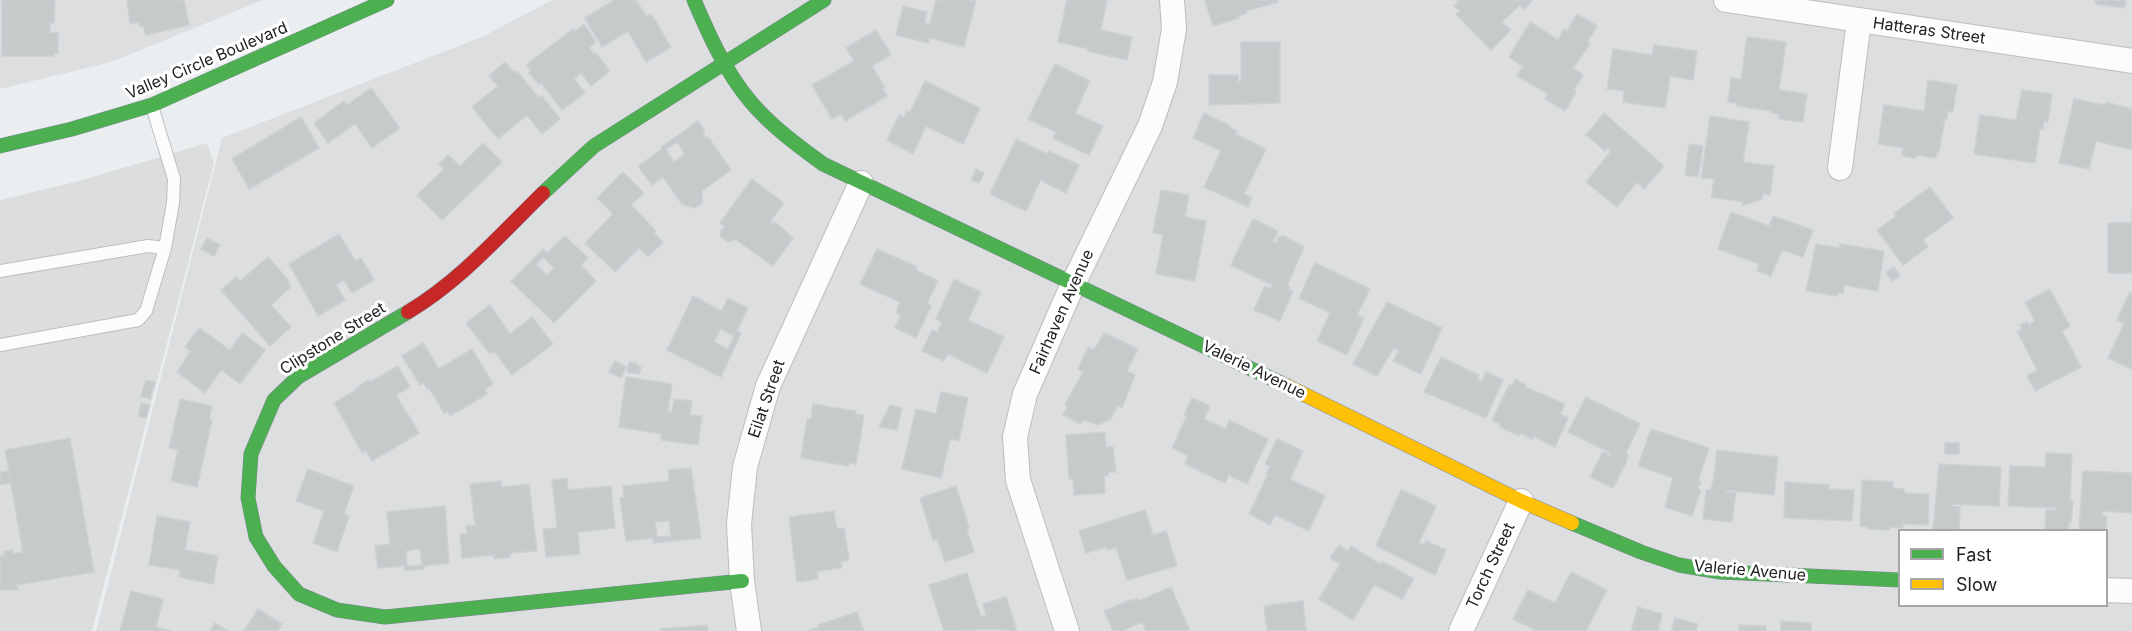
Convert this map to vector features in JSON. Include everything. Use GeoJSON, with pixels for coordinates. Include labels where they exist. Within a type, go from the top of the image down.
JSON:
{"type":"FeatureCollection","features":[{"type":"Feature","properties":{"kind":"street","name":"Valley Circle Boulevard"},"geometry":{"type":"LineString","coordinates":[[0,146],[72,129],[152,105],[387,0]]}},
{"type":"Feature","properties":{"kind":"street","name":"Valerie Avenue"},"geometry":{"type":"LineString","coordinates":[[694,0],[723,63],[749,100],[777,129],[823,164],[1253,369],[1521,501],[1641,552],[1679,565],[1720,572],[1898,580]]}},
{"type":"Feature","properties":{"kind":"street","name":"Clipstone Street"},"geometry":{"type":"LineString","coordinates":[[742,581],[385,617],[337,610],[299,594],[274,566],[256,537],[248,498],[251,454],[273,400],[298,377],[428,300],[471,265],[559,175],[594,146],[825,0]]}},
{"type":"Feature","properties":{"kind":"street","name":"Fairhaven Avenue"},"geometry":{"type":"LineString","coordinates":[[1067,631],[1018,480],[1015,437],[1025,394],[1073,284],[1150,126],[1165,82],[1174,29],[1172,0]]}},
{"type":"Feature","properties":{"kind":"street","name":"Hatteras Street"},"geometry":{"type":"LineString","coordinates":[[1726,0],[2132,61]]}},
{"type":"Feature","properties":{"kind":"street"},"geometry":{"type":"LineString","coordinates":[[1840,168],[1859,21]]}},
{"type":"Feature","properties":{"kind":"street","name":"Eilat Street"},"geometry":{"type":"LineString","coordinates":[[749,631],[742,581],[739,524],[745,467],[768,386],[861,183]]}},
{"type":"Feature","properties":{"kind":"street","name":"Torch Street"},"geometry":{"type":"LineString","coordinates":[[1461,631],[1521,501]]}},
{"type":"Feature","properties":{"kind":"street"},"geometry":{"type":"LineString","coordinates":[[2108,590],[2132,591]]}},
{"type":"Feature","properties":{"kind":"lane"},"geometry":{"type":"LineString","coordinates":[[0,345],[138,320],[146,311],[165,248],[173,203],[174,179],[152,105]]}},
{"type":"Feature","properties":{"kind":"lane"},"geometry":{"type":"LineString","coordinates":[[0,271],[148,246],[165,248]]}},
{"type":"Feature","properties":{"kind":"shaded area"},"geometry":{"type":"Polygon","coordinates":[[[0,0],[263,0],[111,62],[0,89],[0,0]]]}},
{"type":"Feature","properties":{"kind":"shaded area"},"geometry":{"type":"Polygon","coordinates":[[[552,0],[2132,0],[2132,631],[96,631],[222,138],[484,36],[552,0]]]}},
{"type":"Feature","properties":{"kind":"shaded area"},"geometry":{"type":"Polygon","coordinates":[[[207,143],[214,163],[92,631],[0,631],[0,200],[79,181],[207,143]]]}},
{"type":"Feature","properties":{"kind":"shaded area"},"geometry":{"type":"Polygon","coordinates":[[[149,198],[150,347],[0,373],[0,223],[149,198]]]}},
{"type":"Feature","properties":{"kind":"building"},"geometry":{"type":"Polygon","coordinates":[[[2,0],[55,0],[54,23],[50,23],[50,33],[58,33],[58,53],[54,53],[54,56],[2,56],[2,0]]]}},
{"type":"Feature","properties":{"kind":"building"},"geometry":{"type":"Polygon","coordinates":[[[127,0],[184,0],[189,25],[146,35],[139,22],[130,24],[127,0]]]}},
{"type":"Feature","properties":{"kind":"building"},"geometry":{"type":"Polygon","coordinates":[[[614,0],[636,0],[646,16],[651,14],[671,47],[646,62],[628,31],[602,47],[585,18],[614,0]]]}},
{"type":"Feature","properties":{"kind":"building"},"geometry":{"type":"Polygon","coordinates":[[[936,0],[976,0],[964,47],[929,38],[928,43],[896,35],[903,6],[927,12],[925,23],[930,24],[936,0]]]}},
{"type":"Feature","properties":{"kind":"building"},"geometry":{"type":"Polygon","coordinates":[[[1067,0],[1107,0],[1101,30],[1132,37],[1127,60],[1058,42],[1067,0]]]}},
{"type":"Feature","properties":{"kind":"building"},"geometry":{"type":"Polygon","coordinates":[[[1205,0],[1278,0],[1278,2],[1246,11],[1247,13],[1238,16],[1239,18],[1213,26],[1205,0]]]}},
{"type":"Feature","properties":{"kind":"building"},"geometry":{"type":"Polygon","coordinates":[[[1456,0],[1533,0],[1524,9],[1520,5],[1502,22],[1511,30],[1491,50],[1456,14],[1460,11],[1454,6],[1458,2],[1456,0]]]}},
{"type":"Feature","properties":{"kind":"building"},"geometry":{"type":"Polygon","coordinates":[[[2096,0],[2126,0],[2125,8],[2095,4],[2096,0]]]}},
{"type":"Feature","properties":{"kind":"building"},"geometry":{"type":"Polygon","coordinates":[[[1577,14],[1597,26],[1587,42],[1590,44],[1573,68],[1583,75],[1565,111],[1545,99],[1548,94],[1517,76],[1523,66],[1509,57],[1530,22],[1558,40],[1564,29],[1567,31],[1577,14]]]}},
{"type":"Feature","properties":{"kind":"building"},"geometry":{"type":"Polygon","coordinates":[[[584,24],[596,42],[589,48],[610,71],[591,86],[581,73],[574,79],[585,93],[562,110],[541,83],[539,85],[529,73],[531,71],[526,65],[573,29],[575,31],[584,24]]]}},
{"type":"Feature","properties":{"kind":"building"},"geometry":{"type":"Polygon","coordinates":[[[876,30],[891,55],[872,66],[887,96],[845,121],[841,114],[832,119],[812,85],[854,61],[846,48],[876,30]]]}},
{"type":"Feature","properties":{"kind":"building"},"geometry":{"type":"Polygon","coordinates":[[[1747,37],[1786,42],[1779,90],[1807,94],[1803,122],[1779,119],[1779,114],[1771,113],[1771,111],[1736,106],[1737,103],[1728,102],[1731,78],[1741,79],[1747,37]]]}},
{"type":"Feature","properties":{"kind":"building"},"geometry":{"type":"Polygon","coordinates":[[[1241,42],[1280,42],[1280,103],[1209,105],[1209,75],[1238,75],[1238,81],[1241,82],[1241,42]]]}},
{"type":"Feature","properties":{"kind":"building"},"geometry":{"type":"Polygon","coordinates":[[[1654,45],[1697,51],[1693,80],[1670,76],[1665,108],[1623,102],[1624,91],[1607,89],[1613,49],[1652,55],[1654,45]]]}},
{"type":"Feature","properties":{"kind":"building"},"geometry":{"type":"Polygon","coordinates":[[[505,62],[515,73],[517,71],[539,98],[542,96],[560,119],[542,134],[527,115],[498,139],[472,107],[498,86],[489,76],[505,62]]]}},
{"type":"Feature","properties":{"kind":"building"},"geometry":{"type":"Polygon","coordinates":[[[1055,64],[1090,81],[1075,113],[1103,126],[1089,155],[1053,138],[1056,132],[1028,119],[1055,64]]]}},
{"type":"Feature","properties":{"kind":"building"},"geometry":{"type":"Polygon","coordinates":[[[1928,80],[1957,85],[1953,112],[1948,111],[1947,119],[1945,119],[1936,158],[1916,155],[1915,158],[1902,156],[1903,148],[1878,144],[1884,105],[1924,111],[1928,80]]]}},
{"type":"Feature","properties":{"kind":"building"},"geometry":{"type":"Polygon","coordinates":[[[925,81],[980,108],[963,144],[926,126],[913,154],[887,140],[899,115],[904,117],[907,111],[910,112],[925,81]]]}},
{"type":"Feature","properties":{"kind":"building"},"geometry":{"type":"Polygon","coordinates":[[[371,88],[400,128],[372,148],[355,124],[328,143],[314,123],[344,101],[347,105],[371,88]]]}},
{"type":"Feature","properties":{"kind":"building"},"geometry":{"type":"Polygon","coordinates":[[[2022,90],[2052,94],[2048,122],[2044,121],[2043,130],[2040,129],[2035,163],[1974,154],[1980,115],[2016,120],[2022,90]]]}},
{"type":"Feature","properties":{"kind":"building"},"geometry":{"type":"Polygon","coordinates":[[[2074,99],[2105,105],[2106,102],[2132,109],[2132,150],[2096,141],[2089,169],[2059,163],[2074,99]]]}},
{"type":"Feature","properties":{"kind":"building"},"geometry":{"type":"Polygon","coordinates":[[[1204,113],[1230,126],[1229,128],[1237,131],[1235,134],[1266,149],[1244,194],[1252,198],[1248,207],[1204,187],[1221,151],[1193,138],[1204,113]]]}},
{"type":"Feature","properties":{"kind":"building"},"geometry":{"type":"Polygon","coordinates":[[[1604,113],[1664,166],[1644,189],[1637,182],[1617,207],[1586,182],[1611,151],[1608,148],[1605,151],[1586,135],[1604,113]]]}},
{"type":"Feature","properties":{"kind":"building"},"geometry":{"type":"Polygon","coordinates":[[[1710,116],[1749,122],[1743,162],[1774,166],[1770,195],[1763,194],[1762,199],[1742,206],[1743,202],[1711,197],[1714,179],[1701,178],[1710,116]]]}},
{"type":"Feature","properties":{"kind":"building"},"geometry":{"type":"Polygon","coordinates":[[[301,117],[319,148],[249,189],[232,159],[301,117]]]}},
{"type":"Feature","properties":{"kind":"building"},"geometry":{"type":"Polygon","coordinates":[[[698,121],[705,131],[703,133],[706,138],[708,137],[731,170],[702,191],[702,203],[694,208],[682,204],[663,177],[652,185],[638,166],[662,149],[661,147],[698,121]],[[677,142],[666,149],[674,162],[685,154],[677,142]]]}},
{"type":"Feature","properties":{"kind":"building"},"geometry":{"type":"Polygon","coordinates":[[[1016,139],[1047,154],[1049,151],[1079,165],[1066,193],[1041,179],[1026,211],[990,194],[1016,139]]]}},
{"type":"Feature","properties":{"kind":"building"},"geometry":{"type":"Polygon","coordinates":[[[483,143],[502,162],[442,220],[417,195],[444,169],[439,164],[448,155],[460,166],[483,143]]]}},
{"type":"Feature","properties":{"kind":"building"},"geometry":{"type":"Polygon","coordinates":[[[1689,144],[1703,146],[1698,177],[1685,175],[1689,144]]]}},
{"type":"Feature","properties":{"kind":"building"},"geometry":{"type":"Polygon","coordinates":[[[976,169],[984,173],[979,183],[971,180],[976,169]]]}},
{"type":"Feature","properties":{"kind":"building"},"geometry":{"type":"Polygon","coordinates":[[[623,172],[644,193],[631,205],[656,231],[654,233],[663,242],[648,257],[639,248],[615,272],[585,243],[613,214],[597,198],[623,172]]]}},
{"type":"Feature","properties":{"kind":"building"},"geometry":{"type":"Polygon","coordinates":[[[752,179],[784,203],[770,222],[774,224],[775,222],[793,238],[773,266],[735,239],[728,242],[721,237],[720,232],[725,226],[720,223],[752,179]]]}},
{"type":"Feature","properties":{"kind":"building"},"geometry":{"type":"Polygon","coordinates":[[[1930,187],[1953,218],[1923,240],[1928,247],[1903,265],[1877,230],[1896,216],[1894,213],[1930,187]]]}},
{"type":"Feature","properties":{"kind":"building"},"geometry":{"type":"Polygon","coordinates":[[[1161,190],[1189,195],[1185,217],[1206,221],[1195,281],[1156,274],[1163,235],[1153,233],[1161,190]]]}},
{"type":"Feature","properties":{"kind":"building"},"geometry":{"type":"Polygon","coordinates":[[[1731,212],[1769,226],[1773,216],[1813,230],[1803,257],[1782,250],[1771,276],[1757,271],[1759,264],[1718,249],[1731,212]]]}},
{"type":"Feature","properties":{"kind":"building"},"geometry":{"type":"Polygon","coordinates":[[[1253,219],[1278,231],[1273,241],[1276,243],[1279,237],[1284,236],[1304,247],[1287,286],[1293,291],[1280,321],[1254,310],[1265,286],[1271,289],[1272,285],[1231,265],[1253,219]]]}},
{"type":"Feature","properties":{"kind":"building"},"geometry":{"type":"Polygon","coordinates":[[[2108,223],[2132,223],[2132,273],[2108,273],[2108,223]]]}},
{"type":"Feature","properties":{"kind":"building"},"geometry":{"type":"Polygon","coordinates":[[[339,234],[355,261],[361,258],[374,280],[352,293],[344,280],[336,285],[345,300],[318,316],[289,264],[339,234]]]}},
{"type":"Feature","properties":{"kind":"building"},"geometry":{"type":"Polygon","coordinates":[[[565,236],[588,258],[581,265],[596,281],[554,323],[511,281],[543,249],[547,253],[565,236]],[[543,257],[536,265],[547,275],[554,268],[543,257]]]}},
{"type":"Feature","properties":{"kind":"building"},"geometry":{"type":"Polygon","coordinates":[[[207,238],[220,245],[214,256],[201,249],[207,238]]]}},
{"type":"Feature","properties":{"kind":"building"},"geometry":{"type":"Polygon","coordinates":[[[1816,244],[1840,248],[1840,244],[1884,251],[1878,291],[1844,285],[1843,294],[1837,293],[1837,296],[1806,291],[1816,244]]]}},
{"type":"Feature","properties":{"kind":"building"},"geometry":{"type":"Polygon","coordinates":[[[877,249],[917,267],[916,270],[938,281],[927,303],[931,306],[916,338],[895,328],[901,315],[896,312],[900,302],[860,284],[877,249]]]}},
{"type":"Feature","properties":{"kind":"building"},"geometry":{"type":"Polygon","coordinates":[[[268,257],[290,282],[288,284],[291,287],[271,305],[291,327],[270,346],[221,290],[236,277],[240,281],[268,257]]]}},
{"type":"Feature","properties":{"kind":"building"},"geometry":{"type":"Polygon","coordinates":[[[1315,263],[1370,289],[1357,315],[1364,318],[1347,355],[1317,341],[1330,313],[1299,298],[1315,263]]]}},
{"type":"Feature","properties":{"kind":"building"},"geometry":{"type":"Polygon","coordinates":[[[1894,267],[1900,276],[1892,281],[1886,272],[1894,267]]]}},
{"type":"Feature","properties":{"kind":"building"},"geometry":{"type":"Polygon","coordinates":[[[954,279],[981,292],[968,320],[1004,337],[987,373],[948,354],[944,361],[922,351],[932,330],[937,332],[942,323],[936,319],[954,279]]]}},
{"type":"Feature","properties":{"kind":"building"},"geometry":{"type":"Polygon","coordinates":[[[2050,289],[2070,326],[2062,331],[2081,367],[2035,391],[2027,376],[2037,370],[2017,331],[2022,329],[2020,325],[2027,322],[2028,325],[2035,321],[2025,302],[2050,289]]]}},
{"type":"Feature","properties":{"kind":"building"},"geometry":{"type":"Polygon","coordinates":[[[2130,292],[2132,293],[2132,369],[2108,358],[2124,324],[2117,320],[2130,292]]]}},
{"type":"Feature","properties":{"kind":"building"},"geometry":{"type":"Polygon","coordinates":[[[693,296],[722,311],[728,298],[748,308],[737,331],[741,333],[721,377],[667,350],[693,296]],[[721,329],[714,342],[728,349],[734,336],[721,329]]]}},
{"type":"Feature","properties":{"kind":"building"},"geometry":{"type":"Polygon","coordinates":[[[1387,302],[1442,328],[1421,374],[1393,361],[1399,350],[1394,348],[1377,376],[1353,364],[1387,302]]]}},
{"type":"Feature","properties":{"kind":"building"},"geometry":{"type":"Polygon","coordinates":[[[490,305],[510,334],[532,317],[553,344],[512,375],[494,351],[490,354],[466,323],[490,305]]]}},
{"type":"Feature","properties":{"kind":"building"},"geometry":{"type":"Polygon","coordinates":[[[199,328],[230,350],[242,333],[265,350],[240,384],[221,370],[205,393],[177,372],[191,351],[185,347],[199,328]]]}},
{"type":"Feature","properties":{"kind":"building"},"geometry":{"type":"Polygon","coordinates":[[[1104,333],[1138,349],[1127,371],[1135,375],[1122,408],[1118,405],[1111,419],[1098,425],[1083,420],[1081,424],[1063,415],[1067,407],[1065,404],[1083,372],[1078,369],[1088,347],[1094,350],[1104,333]]]}},
{"type":"Feature","properties":{"kind":"building"},"geometry":{"type":"Polygon","coordinates":[[[423,343],[439,369],[472,349],[493,384],[485,389],[487,394],[450,416],[448,411],[444,413],[429,388],[427,389],[424,383],[420,385],[402,356],[423,343]]]}},
{"type":"Feature","properties":{"kind":"building"},"geometry":{"type":"Polygon","coordinates":[[[1441,357],[1479,375],[1477,379],[1481,382],[1486,372],[1503,380],[1486,418],[1424,392],[1441,357]]]}},
{"type":"Feature","properties":{"kind":"building"},"geometry":{"type":"Polygon","coordinates":[[[615,361],[626,367],[621,378],[609,372],[615,361]]]}},
{"type":"Feature","properties":{"kind":"building"},"geometry":{"type":"Polygon","coordinates":[[[629,362],[641,367],[639,374],[627,372],[629,362]]]}},
{"type":"Feature","properties":{"kind":"building"},"geometry":{"type":"Polygon","coordinates":[[[398,366],[410,387],[396,395],[419,433],[372,461],[366,451],[362,453],[334,403],[368,380],[370,382],[398,366]]]}},
{"type":"Feature","properties":{"kind":"building"},"geometry":{"type":"Polygon","coordinates":[[[626,377],[672,384],[668,412],[672,412],[674,399],[692,401],[690,415],[702,416],[698,445],[661,440],[662,434],[619,427],[626,377]]]}},
{"type":"Feature","properties":{"kind":"building"},"geometry":{"type":"Polygon","coordinates":[[[1515,379],[1526,385],[1525,387],[1565,404],[1560,414],[1568,418],[1555,447],[1533,436],[1532,439],[1520,433],[1519,436],[1492,420],[1509,385],[1512,386],[1515,379]]]}},
{"type":"Feature","properties":{"kind":"building"},"geometry":{"type":"Polygon","coordinates":[[[146,380],[155,382],[150,399],[141,396],[146,380]]]}},
{"type":"Feature","properties":{"kind":"building"},"geometry":{"type":"Polygon","coordinates":[[[941,392],[968,398],[959,441],[950,439],[941,478],[902,469],[916,409],[936,414],[941,392]]]}},
{"type":"Feature","properties":{"kind":"building"},"geometry":{"type":"Polygon","coordinates":[[[1586,397],[1640,424],[1626,453],[1628,455],[1626,463],[1613,488],[1590,477],[1603,452],[1610,455],[1611,453],[1568,432],[1586,397]]]}},
{"type":"Feature","properties":{"kind":"building"},"geometry":{"type":"Polygon","coordinates":[[[1192,398],[1210,406],[1204,419],[1226,429],[1229,420],[1268,439],[1247,484],[1229,475],[1225,483],[1185,464],[1188,456],[1172,448],[1187,416],[1184,415],[1192,398]]]}},
{"type":"Feature","properties":{"kind":"building"},"geometry":{"type":"Polygon","coordinates":[[[180,399],[212,406],[209,419],[212,420],[197,487],[171,481],[178,450],[169,448],[180,399]]]}},
{"type":"Feature","properties":{"kind":"building"},"geometry":{"type":"Polygon","coordinates":[[[141,403],[150,405],[146,418],[138,416],[141,403]]]}},
{"type":"Feature","properties":{"kind":"building"},"geometry":{"type":"Polygon","coordinates":[[[813,404],[856,411],[856,414],[864,415],[856,464],[849,463],[848,466],[801,458],[807,419],[811,419],[813,404]]]}},
{"type":"Feature","properties":{"kind":"building"},"geometry":{"type":"Polygon","coordinates":[[[890,405],[902,408],[897,430],[879,427],[890,405]]]}},
{"type":"Feature","properties":{"kind":"building"},"geometry":{"type":"Polygon","coordinates":[[[1651,429],[1709,448],[1698,481],[1701,482],[1698,488],[1701,490],[1692,516],[1665,507],[1673,478],[1638,466],[1651,429]]]}},
{"type":"Feature","properties":{"kind":"building"},"geometry":{"type":"Polygon","coordinates":[[[1105,432],[1106,447],[1113,447],[1116,472],[1108,472],[1108,476],[1104,476],[1105,493],[1074,495],[1073,479],[1069,479],[1066,435],[1105,432]]]}},
{"type":"Feature","properties":{"kind":"building"},"geometry":{"type":"Polygon","coordinates":[[[70,438],[94,572],[17,585],[18,590],[0,590],[0,556],[5,555],[4,551],[13,550],[13,554],[23,552],[5,450],[70,438]]]}},
{"type":"Feature","properties":{"kind":"building"},"geometry":{"type":"Polygon","coordinates":[[[1277,439],[1303,451],[1290,479],[1325,496],[1309,531],[1275,515],[1270,525],[1249,514],[1268,474],[1266,474],[1270,466],[1265,464],[1277,439]]]}},
{"type":"Feature","properties":{"kind":"building"},"geometry":{"type":"Polygon","coordinates":[[[1945,443],[1959,443],[1959,454],[1945,454],[1945,443]]]}},
{"type":"Feature","properties":{"kind":"building"},"geometry":{"type":"Polygon","coordinates":[[[1717,450],[1778,457],[1774,495],[1726,490],[1726,492],[1736,493],[1732,522],[1703,519],[1706,490],[1711,490],[1713,483],[1717,450]]]}},
{"type":"Feature","properties":{"kind":"building"},"geometry":{"type":"Polygon","coordinates":[[[2046,453],[2072,454],[2070,500],[2073,500],[2068,529],[2045,529],[2046,510],[2056,510],[2056,508],[2008,506],[2010,466],[2045,467],[2046,453]]]}},
{"type":"Feature","properties":{"kind":"building"},"geometry":{"type":"Polygon","coordinates":[[[1939,464],[2001,467],[1999,506],[1951,504],[1951,506],[1960,507],[1959,529],[1933,529],[1939,464]]]}},
{"type":"Feature","properties":{"kind":"building"},"geometry":{"type":"Polygon","coordinates":[[[691,468],[701,538],[653,543],[653,538],[626,541],[620,498],[624,497],[623,486],[669,481],[668,470],[691,468]],[[669,521],[655,522],[657,537],[671,536],[669,521]]]}},
{"type":"Feature","properties":{"kind":"building"},"geometry":{"type":"Polygon","coordinates":[[[308,469],[354,486],[344,514],[349,516],[337,552],[313,543],[324,511],[296,501],[308,469]]]}},
{"type":"Feature","properties":{"kind":"building"},"geometry":{"type":"Polygon","coordinates":[[[9,471],[10,483],[0,485],[0,472],[9,471]]]}},
{"type":"Feature","properties":{"kind":"building"},"geometry":{"type":"Polygon","coordinates":[[[2083,471],[2132,473],[2132,513],[2103,511],[2102,516],[2107,516],[2106,529],[2079,529],[2083,471]]]}},
{"type":"Feature","properties":{"kind":"building"},"geometry":{"type":"Polygon","coordinates":[[[567,478],[568,490],[611,486],[615,528],[578,532],[580,554],[546,557],[543,529],[557,528],[552,480],[567,478]]]}},
{"type":"Feature","properties":{"kind":"building"},"geometry":{"type":"Polygon","coordinates":[[[1862,480],[1893,482],[1893,488],[1904,489],[1904,493],[1929,494],[1928,525],[1903,524],[1903,528],[1890,527],[1890,530],[1867,529],[1868,527],[1860,526],[1862,480]]]}},
{"type":"Feature","properties":{"kind":"building"},"geometry":{"type":"Polygon","coordinates":[[[501,481],[502,487],[529,484],[537,551],[510,553],[510,557],[494,559],[494,555],[462,558],[460,534],[467,534],[466,526],[475,525],[470,484],[501,481]]]}},
{"type":"Feature","properties":{"kind":"building"},"geometry":{"type":"Polygon","coordinates":[[[1785,482],[1829,485],[1829,489],[1854,490],[1852,521],[1784,518],[1785,482]]]}},
{"type":"Feature","properties":{"kind":"building"},"geometry":{"type":"Polygon","coordinates":[[[956,486],[974,552],[945,562],[937,539],[933,540],[920,498],[956,486]]]}},
{"type":"Feature","properties":{"kind":"building"},"geometry":{"type":"Polygon","coordinates":[[[1401,490],[1436,506],[1419,543],[1424,545],[1426,541],[1446,550],[1435,575],[1376,546],[1401,490]]]}},
{"type":"Feature","properties":{"kind":"building"},"geometry":{"type":"Polygon","coordinates":[[[445,506],[449,563],[405,571],[404,566],[378,568],[375,546],[390,544],[387,512],[445,506]],[[420,549],[406,551],[407,566],[422,565],[420,549]]]}},
{"type":"Feature","properties":{"kind":"building"},"geometry":{"type":"Polygon","coordinates":[[[1145,510],[1153,535],[1166,531],[1177,566],[1127,580],[1116,547],[1086,553],[1079,531],[1145,510]]]}},
{"type":"Feature","properties":{"kind":"building"},"geometry":{"type":"Polygon","coordinates":[[[834,511],[837,529],[844,528],[849,560],[841,562],[842,568],[817,571],[818,579],[797,582],[789,517],[834,511]]]}},
{"type":"Feature","properties":{"kind":"building"},"geometry":{"type":"Polygon","coordinates":[[[157,516],[190,522],[185,550],[218,556],[213,584],[179,577],[180,570],[149,565],[157,516]]]}},
{"type":"Feature","properties":{"kind":"building"},"geometry":{"type":"Polygon","coordinates":[[[1339,545],[1348,551],[1351,546],[1380,564],[1382,562],[1389,565],[1414,579],[1402,599],[1374,585],[1353,620],[1319,599],[1340,564],[1330,558],[1339,545]]]}},
{"type":"Feature","properties":{"kind":"building"},"geometry":{"type":"Polygon","coordinates":[[[1571,572],[1607,590],[1586,631],[1537,631],[1513,619],[1528,590],[1555,603],[1571,572]]]}},
{"type":"Feature","properties":{"kind":"building"},"geometry":{"type":"Polygon","coordinates":[[[967,573],[981,617],[986,615],[983,604],[1006,597],[1017,631],[996,629],[944,631],[929,585],[967,573]]]}},
{"type":"Feature","properties":{"kind":"building"},"geometry":{"type":"Polygon","coordinates":[[[1171,587],[1190,631],[1146,631],[1142,622],[1122,631],[1113,631],[1104,611],[1130,600],[1138,598],[1139,601],[1171,587]]]}},
{"type":"Feature","properties":{"kind":"building"},"geometry":{"type":"Polygon","coordinates":[[[131,591],[163,599],[156,627],[171,631],[120,631],[131,591]]]}},
{"type":"Feature","properties":{"kind":"building"},"geometry":{"type":"Polygon","coordinates":[[[1303,601],[1306,631],[1267,631],[1264,606],[1303,601]]]}},
{"type":"Feature","properties":{"kind":"building"},"geometry":{"type":"Polygon","coordinates":[[[1638,607],[1662,614],[1658,631],[1631,631],[1638,607]]]}},
{"type":"Feature","properties":{"kind":"building"},"geometry":{"type":"Polygon","coordinates":[[[258,609],[282,624],[278,631],[244,631],[258,609]]]}},
{"type":"Feature","properties":{"kind":"building"},"geometry":{"type":"Polygon","coordinates":[[[857,612],[864,631],[808,631],[819,627],[818,625],[857,612]]]}},
{"type":"Feature","properties":{"kind":"building"},"geometry":{"type":"Polygon","coordinates":[[[1675,618],[1698,624],[1696,631],[1671,631],[1675,618]]]}},
{"type":"Feature","properties":{"kind":"building"},"geometry":{"type":"Polygon","coordinates":[[[1781,621],[1811,623],[1811,631],[1781,631],[1781,621]]]}},
{"type":"Feature","properties":{"kind":"building"},"geometry":{"type":"Polygon","coordinates":[[[215,623],[228,631],[210,631],[215,623]]]}},
{"type":"Feature","properties":{"kind":"building"},"geometry":{"type":"Polygon","coordinates":[[[707,625],[708,631],[660,631],[660,629],[707,625]]]}},
{"type":"Feature","properties":{"kind":"building"},"geometry":{"type":"Polygon","coordinates":[[[1739,625],[1766,626],[1766,631],[1739,631],[1739,625]]]}},
{"type":"Feature","properties":{"kind":"traffic: fast"},"geometry":{"type":"LineString","coordinates":[[0,146],[72,129],[152,105],[387,0]]}},
{"type":"Feature","properties":{"kind":"traffic: fast"},"geometry":{"type":"LineString","coordinates":[[694,0],[725,65],[750,101],[775,127],[823,164],[1287,386]]}},
{"type":"Feature","properties":{"kind":"traffic: fast"},"geometry":{"type":"LineString","coordinates":[[543,193],[594,146],[824,0]]}},
{"type":"Feature","properties":{"kind":"traffic: fast"},"geometry":{"type":"LineString","coordinates":[[408,312],[298,377],[274,400],[251,454],[248,498],[256,537],[274,566],[299,594],[337,610],[385,617],[742,581]]}},
{"type":"Feature","properties":{"kind":"traffic: fast"},"geometry":{"type":"LineString","coordinates":[[1572,523],[1679,565],[1720,572],[1898,580]]}},
{"type":"Feature","properties":{"kind":"traffic: slow"},"geometry":{"type":"LineString","coordinates":[[1287,386],[1521,501],[1572,523]]}},
{"type":"Feature","properties":{"kind":"traffic: jam"},"geometry":{"type":"LineString","coordinates":[[408,312],[462,272],[543,193]]}}]}
